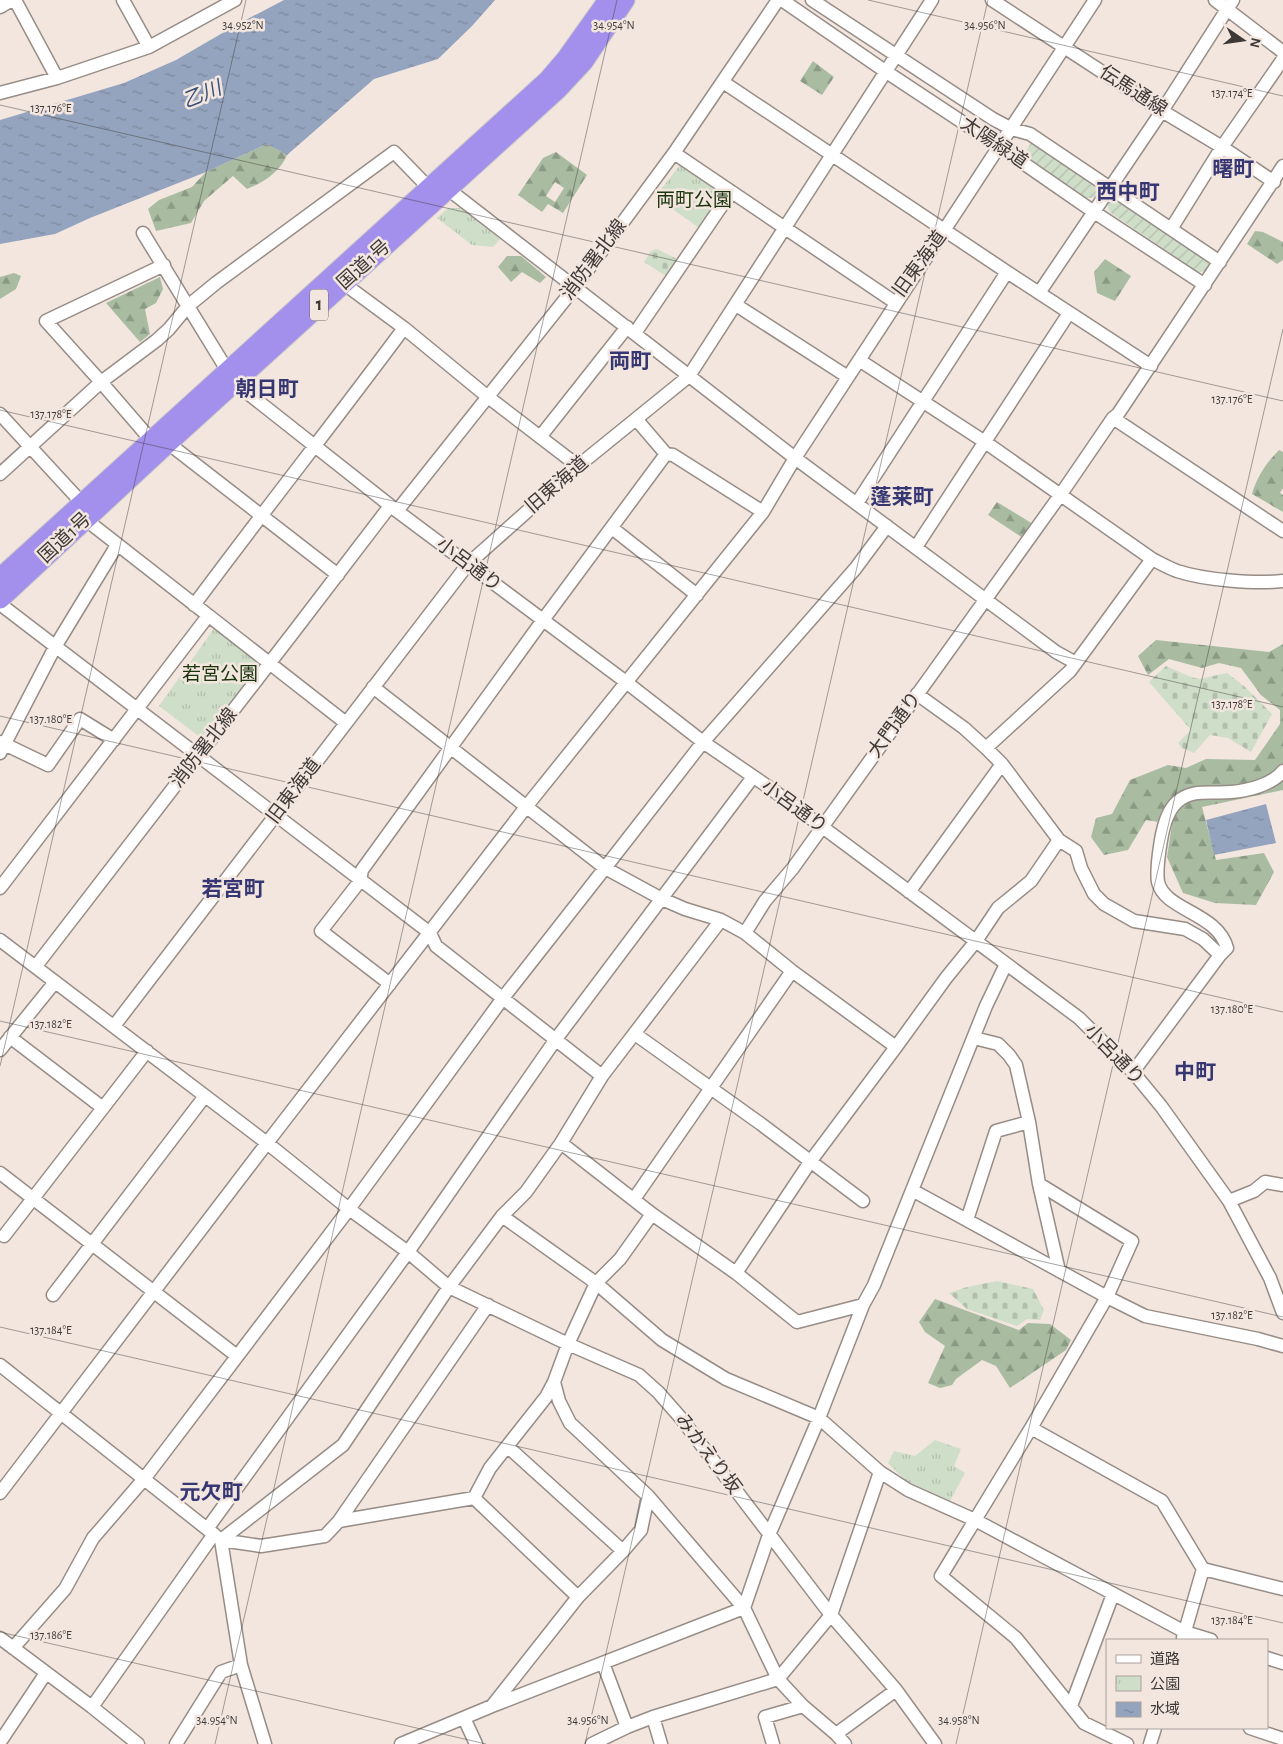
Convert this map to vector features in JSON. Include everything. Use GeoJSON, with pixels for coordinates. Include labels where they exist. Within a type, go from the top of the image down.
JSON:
{"type":"FeatureCollection","features":[{"type":"Feature","properties":{"kind":"highway","name":"国道1号"},"geometry":{"type":"LineString","coordinates":[[0,599],[84,511],[231,377],[430,188],[548,80],[566,59],[608,0]]}},
{"type":"Feature","properties":{"kind":"highway","name":"国道1号"},"geometry":{"type":"LineString","coordinates":[[231,377],[343,283],[557,90],[584,61],[625,0]]}},
{"type":"Feature","properties":{"kind":"highway","name":"国道1号"},"geometry":{"type":"LineString","coordinates":[[0,578],[84,511]]}},
{"type":"Feature","properties":{"kind":"street"},"geometry":{"type":"LineString","coordinates":[[0,7],[14,0],[57,78]]}},
{"type":"Feature","properties":{"kind":"street"},"geometry":{"type":"LineString","coordinates":[[0,93],[57,78],[149,47],[235,0]]}},
{"type":"Feature","properties":{"kind":"street","name":"太陽緑道"},"geometry":{"type":"LineString","coordinates":[[780,0],[1205,285]]}},
{"type":"Feature","properties":{"kind":"street","name":"消防署北線"},"geometry":{"type":"LineString","coordinates":[[36,966],[338,575],[488,397],[575,287],[674,153],[780,0]]}},
{"type":"Feature","properties":{"kind":"street","name":"太陽緑道"},"geometry":{"type":"LineString","coordinates":[[812,0],[993,119],[1012,129],[1030,134],[1220,262]]}},
{"type":"Feature","properties":{"kind":"street"},"geometry":{"type":"LineString","coordinates":[[674,153],[785,229],[932,0]]}},
{"type":"Feature","properties":{"kind":"street","name":"旧東海道"},"geometry":{"type":"LineString","coordinates":[[114,1026],[468,564],[578,466],[689,376],[785,229],[896,303],[1095,0]]}},
{"type":"Feature","properties":{"kind":"street"},"geometry":{"type":"LineString","coordinates":[[1215,0],[1230,4],[1283,52]]}},
{"type":"Feature","properties":{"kind":"street"},"geometry":{"type":"LineString","coordinates":[[125,1],[149,47]]}},
{"type":"Feature","properties":{"kind":"street","name":"伝馬通線"},"geometry":{"type":"LineString","coordinates":[[999,2],[1162,111],[1222,147],[1274,182]]}},
{"type":"Feature","properties":{"kind":"street"},"geometry":{"type":"LineString","coordinates":[[1039,293],[1162,111],[1230,4]]}},
{"type":"Feature","properties":{"kind":"street"},"geometry":{"type":"LineString","coordinates":[[1171,229],[1222,147],[1283,60]]}},
{"type":"Feature","properties":{"kind":"street"},"geometry":{"type":"LineString","coordinates":[[723,82],[1151,366]]}},
{"type":"Feature","properties":{"kind":"street"},"geometry":{"type":"LineString","coordinates":[[0,474],[101,382],[169,329],[188,306],[216,283],[394,152],[430,188]]}},
{"type":"Feature","properties":{"kind":"street","name":"大門通り"},"geometry":{"type":"LineString","coordinates":[[745,933],[765,901],[792,868],[1113,418],[1118,414],[1283,166]]}},
{"type":"Feature","properties":{"kind":"street"},"geometry":{"type":"LineString","coordinates":[[448,189],[795,458],[1056,652],[1076,663]]}},
{"type":"Feature","properties":{"kind":"street"},"geometry":{"type":"LineString","coordinates":[[540,437],[631,330],[731,192]]}},
{"type":"Feature","properties":{"kind":"street"},"geometry":{"type":"LineString","coordinates":[[143,233],[164,264],[231,377]]}},
{"type":"Feature","properties":{"kind":"street"},"geometry":{"type":"LineString","coordinates":[[164,264],[46,321],[159,442],[260,515],[338,575]]}},
{"type":"Feature","properties":{"kind":"street"},"geometry":{"type":"LineString","coordinates":[[857,503],[1007,272]]}},
{"type":"Feature","properties":{"kind":"street"},"geometry":{"type":"LineString","coordinates":[[343,283],[404,328],[488,397],[578,466]]}},
{"type":"Feature","properties":{"kind":"street"},"geometry":{"type":"LineString","coordinates":[[0,1493],[266,1143],[526,807],[763,512],[795,458],[896,303]]}},
{"type":"Feature","properties":{"kind":"street"},"geometry":{"type":"LineString","coordinates":[[736,305],[848,377]]}},
{"type":"Feature","properties":{"kind":"street"},"geometry":{"type":"LineString","coordinates":[[916,547],[1070,313]]}},
{"type":"Feature","properties":{"kind":"street"},"geometry":{"type":"LineString","coordinates":[[194,605],[260,515],[316,446],[404,328]]}},
{"type":"Feature","properties":{"kind":"street"},"geometry":{"type":"LineString","coordinates":[[859,360],[985,442],[1152,559],[1176,570],[1202,577],[1271,582],[1283,581]]}},
{"type":"Feature","properties":{"kind":"street","name":"小呂通り"},"geometry":{"type":"LineString","coordinates":[[231,377],[394,508],[703,742],[821,826],[1079,1018],[1133,1072],[1167,1114],[1229,1201],[1270,1278],[1283,1313]]}},
{"type":"Feature","properties":{"kind":"street"},"geometry":{"type":"LineString","coordinates":[[0,414],[30,446],[84,511],[117,545],[346,723]]}},
{"type":"Feature","properties":{"kind":"street"},"geometry":{"type":"LineString","coordinates":[[1113,418],[1283,531]]}},
{"type":"Feature","properties":{"kind":"street"},"geometry":{"type":"LineString","coordinates":[[636,419],[666,454],[673,455],[763,512]]}},
{"type":"Feature","properties":{"kind":"street"},"geometry":{"type":"LineString","coordinates":[[390,984],[321,931],[360,880],[362,870],[542,620],[666,454]]}},
{"type":"Feature","properties":{"kind":"street"},"geometry":{"type":"LineString","coordinates":[[13,1648],[65,1589],[93,1538],[144,1479],[349,1209],[504,998],[703,742],[855,569],[887,526]]}},
{"type":"Feature","properties":{"kind":"street"},"geometry":{"type":"LineString","coordinates":[[612,528],[698,595]]}},
{"type":"Feature","properties":{"kind":"street"},"geometry":{"type":"LineString","coordinates":[[114,740],[80,719],[48,765],[2,747],[55,647],[117,545]]}},
{"type":"Feature","properties":{"kind":"street"},"geometry":{"type":"LineString","coordinates":[[986,748],[1076,663],[1152,559]]}},
{"type":"Feature","properties":{"kind":"street"},"geometry":{"type":"LineString","coordinates":[[0,604],[430,933],[436,946],[602,1076]]}},
{"type":"Feature","properties":{"kind":"street"},"geometry":{"type":"LineString","coordinates":[[0,888],[208,616]]}},
{"type":"Feature","properties":{"kind":"street"},"geometry":{"type":"LineString","coordinates":[[374,687],[605,868],[662,899],[685,909],[721,920],[745,933],[792,971],[896,1047]]}},
{"type":"Feature","properties":{"kind":"street"},"geometry":{"type":"LineString","coordinates":[[917,694],[964,728],[1002,764],[1059,840],[1076,851],[1081,868],[1094,894],[1104,904],[1134,922],[1185,929],[1203,939],[1220,955]]}},
{"type":"Feature","properties":{"kind":"street"},"geometry":{"type":"LineString","coordinates":[[909,892],[1002,764]]}},
{"type":"Feature","properties":{"kind":"street"},"geometry":{"type":"LineString","coordinates":[[1133,1072],[1220,955],[1228,948],[1226,942],[1211,923],[1165,896],[1158,883],[1158,867],[1164,823],[1176,803],[1195,792],[1240,791],[1277,778],[1283,771]]}},
{"type":"Feature","properties":{"kind":"street"},"geometry":{"type":"LineString","coordinates":[[92,1706],[214,1534],[556,1039],[753,777]]}},
{"type":"Feature","properties":{"kind":"street"},"geometry":{"type":"LineString","coordinates":[[736,1274],[810,1162],[946,978],[976,941],[998,908],[1030,881],[1059,840]]}},
{"type":"Feature","properties":{"kind":"street"},"geometry":{"type":"LineString","coordinates":[[214,1534],[342,1445],[449,1287],[502,1216],[526,1192],[560,1144],[602,1076],[721,920]]}},
{"type":"Feature","properties":{"kind":"street"},"geometry":{"type":"LineString","coordinates":[[0,940],[114,1026]]}},
{"type":"Feature","properties":{"kind":"street"},"geometry":{"type":"LineString","coordinates":[[401,1744],[492,1706],[744,1608],[770,1535],[819,1418],[863,1305],[874,1285],[1006,964]]}},
{"type":"Feature","properties":{"kind":"street"},"geometry":{"type":"LineString","coordinates":[[634,1199],[709,1088],[792,971]]}},
{"type":"Feature","properties":{"kind":"street"},"geometry":{"type":"LineString","coordinates":[[0,1050],[55,982]]}},
{"type":"Feature","properties":{"kind":"street","name":"みかえり坂"},"geometry":{"type":"LineString","coordinates":[[114,1026],[349,1209],[408,1252],[449,1287],[568,1344],[639,1375],[658,1392],[680,1417],[831,1615],[896,1690],[935,1744]]}},
{"type":"Feature","properties":{"kind":"street"},"geometry":{"type":"LineString","coordinates":[[635,1034],[761,1124],[863,1201]]}},
{"type":"Feature","properties":{"kind":"street"},"geometry":{"type":"LineString","coordinates":[[10,1037],[103,1108]]}},
{"type":"Feature","properties":{"kind":"street"},"geometry":{"type":"LineString","coordinates":[[974,1038],[998,1044],[1016,1065],[1029,1122],[1039,1184],[1059,1271]]}},
{"type":"Feature","properties":{"kind":"street"},"geometry":{"type":"LineString","coordinates":[[4,1236],[147,1051]]}},
{"type":"Feature","properties":{"kind":"street"},"geometry":{"type":"LineString","coordinates":[[53,1295],[205,1096]]}},
{"type":"Feature","properties":{"kind":"street"},"geometry":{"type":"LineString","coordinates":[[967,1220],[996,1131],[1029,1122]]}},
{"type":"Feature","properties":{"kind":"street"},"geometry":{"type":"LineString","coordinates":[[560,1144],[652,1214],[736,1274],[797,1322],[863,1305]]}},
{"type":"Feature","properties":{"kind":"street"},"geometry":{"type":"LineString","coordinates":[[0,1173],[238,1356]]}},
{"type":"Feature","properties":{"kind":"street"},"geometry":{"type":"LineString","coordinates":[[1229,1201],[1254,1191],[1265,1182],[1283,1185]]}},
{"type":"Feature","properties":{"kind":"street"},"geometry":{"type":"LineString","coordinates":[[1039,1184],[1132,1241],[1106,1297],[1031,1428],[941,1576],[1016,1638],[1084,1723],[1127,1744]]}},
{"type":"Feature","properties":{"kind":"street"},"geometry":{"type":"LineString","coordinates":[[912,1190],[1106,1297],[1145,1316],[1258,1339],[1283,1346]]}},
{"type":"Feature","properties":{"kind":"street"},"geometry":{"type":"LineString","coordinates":[[474,1498],[490,1468],[546,1397],[596,1283],[620,1259],[652,1214]]}},
{"type":"Feature","properties":{"kind":"street"},"geometry":{"type":"LineString","coordinates":[[502,1216],[596,1283],[662,1340],[726,1379],[819,1418],[880,1472],[908,1490],[975,1520],[1113,1594],[1184,1636],[1204,1639]]}},
{"type":"Feature","properties":{"kind":"street"},"geometry":{"type":"LineString","coordinates":[[0,1365],[214,1534],[261,1546],[325,1536],[339,1521],[488,1305]]}},
{"type":"Feature","properties":{"kind":"street"},"geometry":{"type":"LineString","coordinates":[[554,1382],[559,1402],[570,1423],[648,1496],[744,1608],[778,1679],[803,1706],[840,1739],[896,1690]]}},
{"type":"Feature","properties":{"kind":"street"},"geometry":{"type":"LineString","coordinates":[[1031,1428],[1162,1501],[1204,1569],[1283,1589]]}},
{"type":"Feature","properties":{"kind":"street"},"geometry":{"type":"LineString","coordinates":[[508,1447],[624,1551]]}},
{"type":"Feature","properties":{"kind":"street"},"geometry":{"type":"LineString","coordinates":[[592,1744],[627,1727],[654,1717],[778,1679],[831,1615],[880,1472]]}},
{"type":"Feature","properties":{"kind":"street"},"geometry":{"type":"LineString","coordinates":[[492,1706],[578,1597],[624,1551],[641,1530],[648,1496]]}},
{"type":"Feature","properties":{"kind":"street"},"geometry":{"type":"LineString","coordinates":[[339,1521],[474,1498]]}},
{"type":"Feature","properties":{"kind":"street"},"geometry":{"type":"LineString","coordinates":[[474,1498],[578,1597]]}},
{"type":"Feature","properties":{"kind":"street"},"geometry":{"type":"LineString","coordinates":[[214,1534],[241,1665],[265,1744]]}},
{"type":"Feature","properties":{"kind":"street"},"geometry":{"type":"LineString","coordinates":[[1184,1636],[1204,1569]]}},
{"type":"Feature","properties":{"kind":"street"},"geometry":{"type":"LineString","coordinates":[[1071,1706],[1113,1594]]}},
{"type":"Feature","properties":{"kind":"street"},"geometry":{"type":"LineString","coordinates":[[0,1638],[92,1706],[138,1744]]}},
{"type":"Feature","properties":{"kind":"street"},"geometry":{"type":"LineString","coordinates":[[1268,1658],[1283,1663]]}},
{"type":"Feature","properties":{"kind":"street"},"geometry":{"type":"LineString","coordinates":[[603,1663],[627,1727]]}},
{"type":"Feature","properties":{"kind":"street"},"geometry":{"type":"LineString","coordinates":[[176,1744],[221,1672],[241,1665]]}},
{"type":"Feature","properties":{"kind":"street"},"geometry":{"type":"LineString","coordinates":[[0,1742],[46,1673]]}},
{"type":"Feature","properties":{"kind":"street"},"geometry":{"type":"LineString","coordinates":[[774,1744],[766,1717],[803,1706]]}},
{"type":"Feature","properties":{"kind":"street"},"geometry":{"type":"LineString","coordinates":[[654,1717],[661,1744]]}},
{"type":"Feature","properties":{"kind":"street"},"geometry":{"type":"LineString","coordinates":[[464,1718],[476,1744]]}},
{"type":"Feature","properties":{"kind":"street"},"geometry":{"type":"LineString","coordinates":[[1150,1744],[1155,1729]]}},
{"type":"Feature","properties":{"kind":"street"},"geometry":{"type":"LineString","coordinates":[[1253,1729],[1283,1739]]}},
{"type":"Feature","properties":{"kind":"green space"},"geometry":{"type":"Polygon","coordinates":[[[813,61],[834,77],[822,95],[800,81],[813,61]]]}},
{"type":"Feature","properties":{"kind":"green space"},"geometry":{"type":"Polygon","coordinates":[[[1031,143],[1093,184],[1098,190],[1096,196],[1086,198],[1024,155],[1031,143]]]}},
{"type":"Feature","properties":{"kind":"green space"},"geometry":{"type":"Polygon","coordinates":[[[267,144],[287,155],[280,167],[270,176],[259,184],[247,189],[233,176],[204,201],[191,223],[156,231],[148,209],[159,200],[192,187],[206,172],[267,144]]]}},
{"type":"Feature","properties":{"kind":"green space"},"geometry":{"type":"Polygon","coordinates":[[[556,152],[587,175],[563,213],[548,204],[542,212],[518,195],[543,158],[556,152]],[[555,182],[546,196],[555,202],[564,188],[555,182]]]}},
{"type":"Feature","properties":{"kind":"green space","name":"両町公園"},"geometry":{"type":"Polygon","coordinates":[[[680,165],[724,196],[701,229],[655,197],[680,165]]]}},
{"type":"Feature","properties":{"kind":"green space"},"geometry":{"type":"Polygon","coordinates":[[[1113,199],[1119,200],[1207,257],[1210,263],[1207,269],[1198,272],[1111,213],[1108,208],[1109,202],[1113,199]]]}},
{"type":"Feature","properties":{"kind":"green space"},"geometry":{"type":"Polygon","coordinates":[[[448,208],[462,208],[501,238],[493,247],[472,245],[437,218],[448,208]]]}},
{"type":"Feature","properties":{"kind":"green space"},"geometry":{"type":"Polygon","coordinates":[[[1255,231],[1263,232],[1283,242],[1283,260],[1277,264],[1247,244],[1255,231]]]}},
{"type":"Feature","properties":{"kind":"green space"},"geometry":{"type":"Polygon","coordinates":[[[657,249],[677,259],[666,276],[644,262],[651,251],[657,249]]]}},
{"type":"Feature","properties":{"kind":"green space"},"geometry":{"type":"Polygon","coordinates":[[[507,256],[521,256],[546,277],[540,283],[522,272],[511,282],[498,267],[507,256]]]}},
{"type":"Feature","properties":{"kind":"green space"},"geometry":{"type":"Polygon","coordinates":[[[1105,259],[1131,276],[1115,301],[1097,293],[1094,272],[1105,259]]]}},
{"type":"Feature","properties":{"kind":"green space"},"geometry":{"type":"Polygon","coordinates":[[[14,273],[21,276],[16,289],[0,299],[0,277],[14,273]]]}},
{"type":"Feature","properties":{"kind":"green space"},"geometry":{"type":"Polygon","coordinates":[[[160,277],[163,289],[156,303],[145,309],[150,334],[140,342],[106,303],[160,277]]]}},
{"type":"Feature","properties":{"kind":"green space"},"geometry":{"type":"Polygon","coordinates":[[[1279,450],[1283,452],[1283,488],[1280,493],[1283,495],[1283,512],[1252,494],[1262,470],[1279,450]]]}},
{"type":"Feature","properties":{"kind":"green space"},"geometry":{"type":"Polygon","coordinates":[[[997,502],[1033,524],[1023,538],[988,515],[997,502]]]}},
{"type":"Feature","properties":{"kind":"green space","name":"若宮公園"},"geometry":{"type":"Polygon","coordinates":[[[215,627],[265,664],[208,743],[159,706],[215,627]]]}},
{"type":"Feature","properties":{"kind":"green space"},"geometry":{"type":"Polygon","coordinates":[[[1156,640],[1269,652],[1283,644],[1283,790],[1202,807],[1216,860],[1264,853],[1274,872],[1256,905],[1215,903],[1183,893],[1167,857],[1172,824],[1146,820],[1128,850],[1104,855],[1091,837],[1096,818],[1112,814],[1130,780],[1168,765],[1186,768],[1206,759],[1255,760],[1280,724],[1280,710],[1261,695],[1241,668],[1219,663],[1202,668],[1169,659],[1148,675],[1138,656],[1156,640]]]}},
{"type":"Feature","properties":{"kind":"green space"},"geometry":{"type":"Polygon","coordinates":[[[1166,666],[1199,679],[1227,673],[1245,687],[1272,714],[1251,752],[1228,738],[1210,735],[1194,753],[1182,748],[1178,743],[1191,730],[1149,682],[1166,666]]]}},
{"type":"Feature","properties":{"kind":"green space"},"geometry":{"type":"Polygon","coordinates":[[[997,1281],[1033,1289],[1044,1310],[1040,1320],[1027,1319],[1017,1326],[967,1309],[949,1293],[997,1281]]]}},
{"type":"Feature","properties":{"kind":"green space"},"geometry":{"type":"Polygon","coordinates":[[[935,1299],[1019,1330],[1028,1323],[1050,1324],[1071,1340],[1066,1350],[1010,1388],[996,1366],[982,1360],[956,1379],[952,1385],[940,1388],[928,1383],[945,1346],[925,1332],[919,1322],[935,1299]]]}},
{"type":"Feature","properties":{"kind":"green space"},"geometry":{"type":"Polygon","coordinates":[[[935,1440],[961,1449],[954,1466],[965,1473],[950,1501],[905,1480],[888,1463],[894,1451],[915,1456],[935,1440]]]}},
{"type":"Feature","properties":{"kind":"water","name":"乙川"},"geometry":{"type":"Polygon","coordinates":[[[284,0],[495,0],[472,26],[438,59],[374,79],[287,155],[267,144],[206,172],[90,218],[55,234],[0,244],[0,120],[124,83],[176,60],[284,0]]]}},
{"type":"Feature","properties":{"kind":"water"},"geometry":{"type":"Polygon","coordinates":[[[1266,804],[1276,843],[1214,855],[1206,820],[1266,804]]]}},
{"type":"Feature","properties":{"kind":"district","name":"曙町"},"geometry":{"type":"Point","coordinates":[1233,169]}},
{"type":"Feature","properties":{"kind":"district","name":"西中町"},"geometry":{"type":"Point","coordinates":[1128,192]}},
{"type":"Feature","properties":{"kind":"district","name":"両町"},"geometry":{"type":"Point","coordinates":[630,361]}},
{"type":"Feature","properties":{"kind":"district","name":"朝日町"},"geometry":{"type":"Point","coordinates":[267,389]}},
{"type":"Feature","properties":{"kind":"district","name":"蓬莱町"},"geometry":{"type":"Point","coordinates":[902,497]}},
{"type":"Feature","properties":{"kind":"district","name":"若宮町"},"geometry":{"type":"Point","coordinates":[233,889]}},
{"type":"Feature","properties":{"kind":"district","name":"中町"},"geometry":{"type":"Point","coordinates":[1195,1072]}},
{"type":"Feature","properties":{"kind":"district","name":"元欠町"},"geometry":{"type":"Point","coordinates":[211,1492]}}]}
